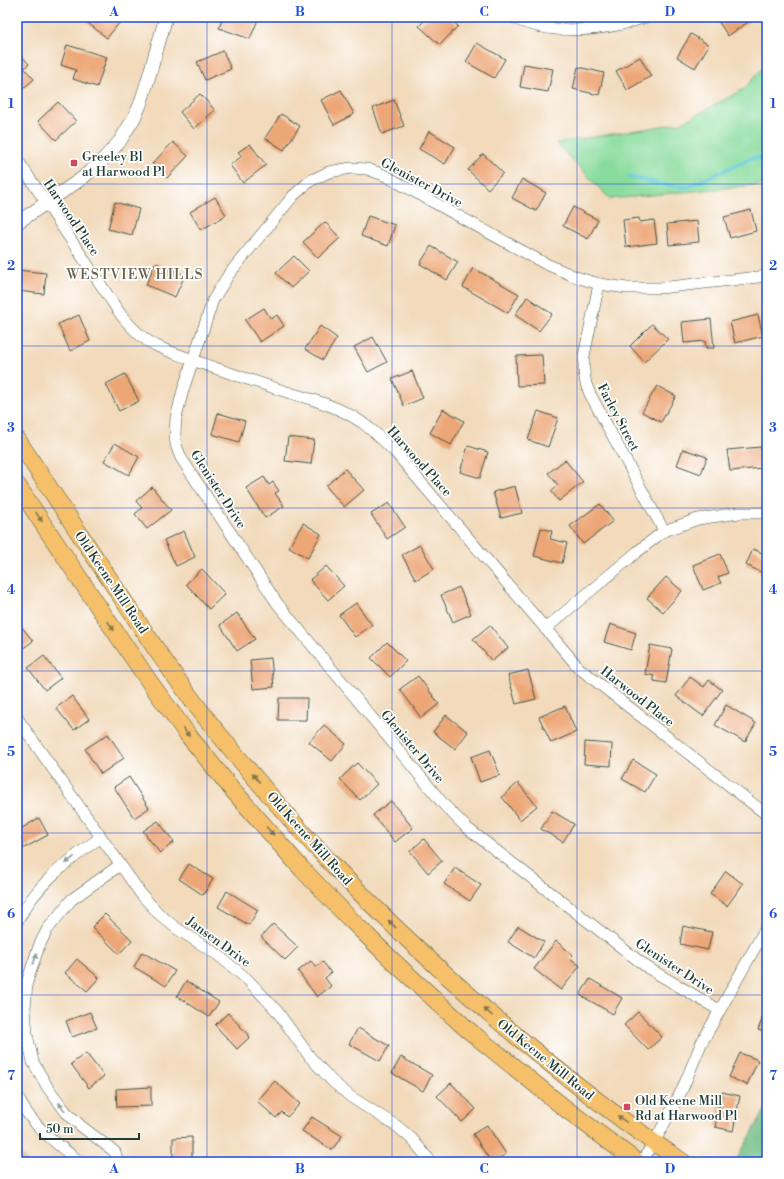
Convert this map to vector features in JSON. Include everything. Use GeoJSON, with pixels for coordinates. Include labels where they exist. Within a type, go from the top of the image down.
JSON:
{"type":"FeatureCollection","features":[{"type":"Feature","properties":{"kind":"main road","name":"Old Keene Mill Road"},"geometry":{"type":"LineString","coordinates":[[17,439],[173,674],[212,726],[292,821],[328,860],[420,952],[494,1017],[594,1098],[654,1143],[683,1162]]}},
{"type":"Feature","properties":{"kind":"main road","name":"Old Keene Mill Road"},"geometry":{"type":"LineString","coordinates":[[17,485],[114,630],[188,735],[302,869],[388,956],[467,1029],[566,1109],[637,1162]]}},
{"type":"Feature","properties":{"kind":"street"},"geometry":{"type":"LineString","coordinates":[[17,223],[81,179],[99,164],[120,141],[140,105],[148,83],[166,17]]}},
{"type":"Feature","properties":{"kind":"street"},"geometry":{"type":"LineString","coordinates":[[512,17],[540,27],[581,30],[621,24],[646,17]]}},
{"type":"Feature","properties":{"kind":"street","name":"Harwood Place"},"geometry":{"type":"LineString","coordinates":[[17,159],[121,315],[130,326],[156,346],[230,373],[328,405],[365,424],[395,452],[579,668],[767,815]]}},
{"type":"Feature","properties":{"kind":"street","name":"Glenister Drive"},"geometry":{"type":"LineString","coordinates":[[719,1010],[648,968],[467,828],[445,806],[276,603],[181,458],[176,445],[176,418],[183,390],[213,300],[229,274],[293,196],[310,181],[329,172],[351,168],[367,169],[384,175],[544,263],[576,277],[599,284],[627,288],[660,288],[767,276]]}},
{"type":"Feature","properties":{"kind":"street","name":"Farley Street"},"geometry":{"type":"LineString","coordinates":[[599,284],[584,356],[586,384],[664,531]]}},
{"type":"Feature","properties":{"kind":"street"},"geometry":{"type":"LineString","coordinates":[[545,629],[636,552],[664,531],[698,519],[739,513],[767,513]]}},
{"type":"Feature","properties":{"kind":"street","name":"Jansen Drive"},"geometry":{"type":"LineString","coordinates":[[17,718],[120,865],[141,894],[158,913],[176,928],[218,955],[248,980],[277,1011],[310,1057],[332,1081],[351,1097],[398,1127],[412,1139],[431,1162]]}},
{"type":"Feature","properties":{"kind":"street"},"geometry":{"type":"LineString","coordinates":[[17,922],[33,896],[48,879],[101,837]]}},
{"type":"Feature","properties":{"kind":"street"},"geometry":{"type":"LineString","coordinates":[[118,1162],[115,1152],[81,1126],[66,1112],[48,1088],[33,1062],[27,1034],[25,1008],[27,982],[39,946],[47,930],[71,900],[120,865]]}},
{"type":"Feature","properties":{"kind":"street"},"geometry":{"type":"LineString","coordinates":[[641,1162],[654,1143],[682,1090],[700,1044],[767,926]]}},
{"type":"Feature","properties":{"kind":"street"},"geometry":{"type":"LineString","coordinates":[[17,1095],[31,1120],[46,1135],[80,1162]]}},
{"type":"Feature","properties":{"kind":"green space"},"geometry":{"type":"Polygon","coordinates":[[[767,63],[767,184],[610,199],[556,143],[681,123],[744,89],[767,63]]]}},
{"type":"Feature","properties":{"kind":"green space"},"geometry":{"type":"Polygon","coordinates":[[[767,1107],[767,1162],[735,1162],[767,1107]]]}},
{"type":"Feature","properties":{"kind":"building"},"geometry":{"type":"Polygon","coordinates":[[[86,17],[114,17],[120,22],[107,38],[84,20],[86,17]]]}},
{"type":"Feature","properties":{"kind":"building"},"geometry":{"type":"Polygon","coordinates":[[[223,17],[259,17],[250,39],[219,28],[223,17]]]}},
{"type":"Feature","properties":{"kind":"building"},"geometry":{"type":"Polygon","coordinates":[[[428,17],[448,17],[458,26],[440,45],[419,26],[428,17]]]}},
{"type":"Feature","properties":{"kind":"building"},"geometry":{"type":"Polygon","coordinates":[[[749,17],[751,20],[728,36],[716,18],[749,17]]]}},
{"type":"Feature","properties":{"kind":"building"},"geometry":{"type":"Polygon","coordinates":[[[691,34],[709,45],[695,68],[677,57],[691,34]]]}},
{"type":"Feature","properties":{"kind":"building"},"geometry":{"type":"Polygon","coordinates":[[[477,43],[505,59],[494,78],[466,62],[477,43]]]}},
{"type":"Feature","properties":{"kind":"building"},"geometry":{"type":"Polygon","coordinates":[[[67,45],[107,57],[97,87],[73,79],[76,70],[61,65],[67,45]]]}},
{"type":"Feature","properties":{"kind":"building"},"geometry":{"type":"Polygon","coordinates":[[[223,51],[231,69],[205,80],[197,62],[223,51]]]}},
{"type":"Feature","properties":{"kind":"building"},"geometry":{"type":"Polygon","coordinates":[[[19,53],[29,64],[24,68],[34,79],[17,94],[17,55],[19,53]]]}},
{"type":"Feature","properties":{"kind":"building"},"geometry":{"type":"Polygon","coordinates":[[[640,57],[651,76],[627,90],[616,71],[640,57]]]}},
{"type":"Feature","properties":{"kind":"building"},"geometry":{"type":"Polygon","coordinates":[[[524,64],[553,69],[548,92],[520,87],[524,64]]]}},
{"type":"Feature","properties":{"kind":"building"},"geometry":{"type":"Polygon","coordinates":[[[578,67],[604,73],[599,95],[573,89],[578,67]]]}},
{"type":"Feature","properties":{"kind":"building"},"geometry":{"type":"Polygon","coordinates":[[[341,90],[354,114],[334,125],[321,100],[341,90]]]}},
{"type":"Feature","properties":{"kind":"building"},"geometry":{"type":"Polygon","coordinates":[[[200,94],[215,110],[194,129],[180,112],[200,94]]]}},
{"type":"Feature","properties":{"kind":"building"},"geometry":{"type":"Polygon","coordinates":[[[394,100],[404,126],[382,134],[373,108],[394,100]]]}},
{"type":"Feature","properties":{"kind":"building"},"geometry":{"type":"Polygon","coordinates":[[[58,102],[76,121],[56,140],[38,121],[58,102]]]}},
{"type":"Feature","properties":{"kind":"building"},"geometry":{"type":"Polygon","coordinates":[[[281,114],[300,126],[284,150],[265,138],[281,114]]]}},
{"type":"Feature","properties":{"kind":"building"},"geometry":{"type":"Polygon","coordinates":[[[429,131],[455,147],[445,164],[419,149],[429,131]]]}},
{"type":"Feature","properties":{"kind":"building"},"geometry":{"type":"Polygon","coordinates":[[[173,142],[188,156],[167,178],[152,164],[173,142]]]}},
{"type":"Feature","properties":{"kind":"building"},"geometry":{"type":"Polygon","coordinates":[[[250,144],[266,165],[243,183],[230,165],[242,156],[238,152],[250,144]]]}},
{"type":"Feature","properties":{"kind":"building"},"geometry":{"type":"Polygon","coordinates":[[[483,154],[503,173],[488,189],[468,170],[483,154]]]}},
{"type":"Feature","properties":{"kind":"building"},"geometry":{"type":"Polygon","coordinates":[[[522,179],[546,193],[536,211],[512,198],[522,179]]]}},
{"type":"Feature","properties":{"kind":"building"},"geometry":{"type":"Polygon","coordinates":[[[215,197],[226,215],[201,230],[190,212],[215,197]]]}},
{"type":"Feature","properties":{"kind":"building"},"geometry":{"type":"Polygon","coordinates":[[[115,202],[139,209],[132,235],[108,229],[115,202]]]}},
{"type":"Feature","properties":{"kind":"building"},"geometry":{"type":"Polygon","coordinates":[[[573,207],[598,220],[588,239],[563,226],[573,207]]]}},
{"type":"Feature","properties":{"kind":"building"},"geometry":{"type":"Polygon","coordinates":[[[751,210],[756,231],[730,238],[724,217],[751,210]]]}},
{"type":"Feature","properties":{"kind":"building"},"geometry":{"type":"Polygon","coordinates":[[[368,216],[395,225],[388,246],[361,236],[368,216]]]}},
{"type":"Feature","properties":{"kind":"building"},"geometry":{"type":"Polygon","coordinates":[[[639,218],[640,222],[654,220],[657,243],[626,247],[623,220],[639,218]]]}},
{"type":"Feature","properties":{"kind":"building"},"geometry":{"type":"Polygon","coordinates":[[[697,221],[699,242],[669,245],[667,224],[697,221]]]}},
{"type":"Feature","properties":{"kind":"building"},"geometry":{"type":"Polygon","coordinates":[[[325,222],[340,238],[318,258],[303,242],[325,222]]]}},
{"type":"Feature","properties":{"kind":"building"},"geometry":{"type":"Polygon","coordinates":[[[431,246],[458,262],[447,280],[420,264],[431,246]]]}},
{"type":"Feature","properties":{"kind":"building"},"geometry":{"type":"Polygon","coordinates":[[[294,256],[309,271],[291,288],[276,273],[294,256]]]}},
{"type":"Feature","properties":{"kind":"building"},"geometry":{"type":"Polygon","coordinates":[[[155,263],[185,275],[175,297],[146,285],[155,263]]]}},
{"type":"Feature","properties":{"kind":"building"},"geometry":{"type":"Polygon","coordinates":[[[473,268],[519,294],[508,313],[463,287],[473,268]]]}},
{"type":"Feature","properties":{"kind":"building"},"geometry":{"type":"Polygon","coordinates":[[[17,270],[46,273],[44,294],[17,291],[17,270]]]}},
{"type":"Feature","properties":{"kind":"building"},"geometry":{"type":"Polygon","coordinates":[[[527,297],[552,314],[539,331],[515,315],[527,297]]]}},
{"type":"Feature","properties":{"kind":"building"},"geometry":{"type":"Polygon","coordinates":[[[264,308],[271,319],[277,315],[284,326],[260,342],[245,320],[264,308]]]}},
{"type":"Feature","properties":{"kind":"building"},"geometry":{"type":"Polygon","coordinates":[[[79,315],[90,341],[70,351],[58,324],[79,315]]]}},
{"type":"Feature","properties":{"kind":"building"},"geometry":{"type":"Polygon","coordinates":[[[758,315],[763,336],[735,343],[730,322],[758,315]]]}},
{"type":"Feature","properties":{"kind":"building"},"geometry":{"type":"Polygon","coordinates":[[[711,319],[714,348],[706,348],[705,341],[684,343],[682,322],[711,319]]]}},
{"type":"Feature","properties":{"kind":"building"},"geometry":{"type":"Polygon","coordinates":[[[652,324],[668,339],[644,362],[630,346],[652,324]]]}},
{"type":"Feature","properties":{"kind":"building"},"geometry":{"type":"Polygon","coordinates":[[[320,326],[337,338],[323,360],[305,349],[320,326]]]}},
{"type":"Feature","properties":{"kind":"building"},"geometry":{"type":"Polygon","coordinates":[[[373,337],[387,362],[368,372],[354,347],[373,337]]]}},
{"type":"Feature","properties":{"kind":"building"},"geometry":{"type":"Polygon","coordinates":[[[542,355],[544,385],[517,386],[516,356],[542,355]]]}},
{"type":"Feature","properties":{"kind":"building"},"geometry":{"type":"Polygon","coordinates":[[[412,371],[423,398],[404,406],[392,379],[412,371]]]}},
{"type":"Feature","properties":{"kind":"building"},"geometry":{"type":"Polygon","coordinates":[[[125,374],[139,401],[119,411],[106,384],[125,374]]]}},
{"type":"Feature","properties":{"kind":"building"},"geometry":{"type":"Polygon","coordinates":[[[657,386],[676,396],[661,422],[642,412],[657,386]]]}},
{"type":"Feature","properties":{"kind":"building"},"geometry":{"type":"Polygon","coordinates":[[[443,409],[464,421],[451,445],[430,433],[443,409]]]}},
{"type":"Feature","properties":{"kind":"building"},"geometry":{"type":"Polygon","coordinates":[[[538,411],[558,418],[548,447],[528,440],[538,411]]]}},
{"type":"Feature","properties":{"kind":"building"},"geometry":{"type":"Polygon","coordinates":[[[218,413],[245,421],[239,442],[212,434],[218,413]]]}},
{"type":"Feature","properties":{"kind":"building"},"geometry":{"type":"Polygon","coordinates":[[[288,437],[314,440],[311,464],[285,461],[288,437]]]}},
{"type":"Feature","properties":{"kind":"building"},"geometry":{"type":"Polygon","coordinates":[[[115,443],[139,457],[129,475],[104,461],[115,443]]]}},
{"type":"Feature","properties":{"kind":"building"},"geometry":{"type":"Polygon","coordinates":[[[468,446],[488,452],[480,478],[460,472],[468,446]]]}},
{"type":"Feature","properties":{"kind":"building"},"geometry":{"type":"Polygon","coordinates":[[[761,447],[763,468],[730,471],[727,450],[761,447]]]}},
{"type":"Feature","properties":{"kind":"building"},"geometry":{"type":"Polygon","coordinates":[[[683,449],[707,457],[701,474],[677,465],[683,449]]]}},
{"type":"Feature","properties":{"kind":"building"},"geometry":{"type":"Polygon","coordinates":[[[565,460],[583,482],[559,501],[551,491],[558,485],[548,473],[565,460]]]}},
{"type":"Feature","properties":{"kind":"building"},"geometry":{"type":"Polygon","coordinates":[[[345,469],[364,490],[344,507],[326,486],[345,469]]]}},
{"type":"Feature","properties":{"kind":"building"},"geometry":{"type":"Polygon","coordinates":[[[264,477],[269,485],[273,482],[279,491],[275,493],[284,506],[265,518],[246,488],[264,477]]]}},
{"type":"Feature","properties":{"kind":"building"},"geometry":{"type":"Polygon","coordinates":[[[515,486],[522,513],[501,518],[493,492],[515,486]]]}},
{"type":"Feature","properties":{"kind":"building"},"geometry":{"type":"Polygon","coordinates":[[[152,487],[171,510],[147,529],[135,514],[142,508],[136,501],[152,487]]]}},
{"type":"Feature","properties":{"kind":"building"},"geometry":{"type":"Polygon","coordinates":[[[389,503],[405,527],[387,539],[371,514],[389,503]]]}},
{"type":"Feature","properties":{"kind":"building"},"geometry":{"type":"Polygon","coordinates":[[[600,504],[613,521],[583,544],[570,526],[600,504]]]}},
{"type":"Feature","properties":{"kind":"building"},"geometry":{"type":"Polygon","coordinates":[[[303,523],[321,534],[308,558],[289,547],[303,523]]]}},
{"type":"Feature","properties":{"kind":"building"},"geometry":{"type":"Polygon","coordinates":[[[541,528],[552,531],[550,539],[567,543],[562,563],[534,556],[541,528]]]}},
{"type":"Feature","properties":{"kind":"building"},"geometry":{"type":"Polygon","coordinates":[[[184,531],[195,557],[176,566],[164,540],[184,531]]]}},
{"type":"Feature","properties":{"kind":"building"},"geometry":{"type":"Polygon","coordinates":[[[420,545],[434,569],[416,580],[402,555],[420,545]]]}},
{"type":"Feature","properties":{"kind":"building"},"geometry":{"type":"Polygon","coordinates":[[[753,549],[767,555],[767,575],[746,565],[753,549]]]}},
{"type":"Feature","properties":{"kind":"building"},"geometry":{"type":"Polygon","coordinates":[[[720,554],[728,573],[718,577],[721,583],[703,590],[693,565],[720,554]]]}},
{"type":"Feature","properties":{"kind":"building"},"geometry":{"type":"Polygon","coordinates":[[[326,566],[344,586],[328,600],[310,580],[326,566]]]}},
{"type":"Feature","properties":{"kind":"building"},"geometry":{"type":"Polygon","coordinates":[[[202,569],[225,594],[209,609],[186,584],[202,569]]]}},
{"type":"Feature","properties":{"kind":"building"},"geometry":{"type":"Polygon","coordinates":[[[666,577],[682,591],[663,612],[647,598],[666,577]]]}},
{"type":"Feature","properties":{"kind":"building"},"geometry":{"type":"Polygon","coordinates":[[[459,587],[471,614],[453,622],[441,595],[459,587]]]}},
{"type":"Feature","properties":{"kind":"building"},"geometry":{"type":"Polygon","coordinates":[[[356,603],[372,625],[355,637],[339,615],[356,603]]]}},
{"type":"Feature","properties":{"kind":"building"},"geometry":{"type":"Polygon","coordinates":[[[237,613],[255,639],[237,651],[220,625],[237,613]]]}},
{"type":"Feature","properties":{"kind":"building"},"geometry":{"type":"Polygon","coordinates":[[[17,621],[33,641],[18,652],[17,650],[17,621]]]}},
{"type":"Feature","properties":{"kind":"building"},"geometry":{"type":"Polygon","coordinates":[[[610,624],[636,633],[631,650],[604,642],[610,624]]]}},
{"type":"Feature","properties":{"kind":"building"},"geometry":{"type":"Polygon","coordinates":[[[490,625],[508,648],[492,661],[473,639],[490,625]]]}},
{"type":"Feature","properties":{"kind":"building"},"geometry":{"type":"Polygon","coordinates":[[[387,642],[406,661],[390,677],[371,658],[387,642]]]}},
{"type":"Feature","properties":{"kind":"building"},"geometry":{"type":"Polygon","coordinates":[[[650,645],[672,649],[666,683],[654,681],[654,676],[645,674],[650,645]]]}},
{"type":"Feature","properties":{"kind":"building"},"geometry":{"type":"Polygon","coordinates":[[[44,656],[61,678],[45,690],[28,668],[44,656]]]}},
{"type":"Feature","properties":{"kind":"building"},"geometry":{"type":"Polygon","coordinates":[[[271,658],[274,687],[253,689],[250,660],[271,658]]]}},
{"type":"Feature","properties":{"kind":"building"},"geometry":{"type":"Polygon","coordinates":[[[528,670],[536,699],[516,704],[508,675],[528,670]]]}},
{"type":"Feature","properties":{"kind":"building"},"geometry":{"type":"Polygon","coordinates":[[[418,676],[439,704],[421,718],[400,689],[418,676]]]}},
{"type":"Feature","properties":{"kind":"building"},"geometry":{"type":"Polygon","coordinates":[[[690,677],[704,687],[709,680],[722,690],[703,716],[676,696],[690,677]]]}},
{"type":"Feature","properties":{"kind":"building"},"geometry":{"type":"Polygon","coordinates":[[[72,696],[89,719],[74,730],[56,708],[72,696]]]}},
{"type":"Feature","properties":{"kind":"building"},"geometry":{"type":"Polygon","coordinates":[[[279,698],[307,698],[306,720],[278,720],[279,698]]]}},
{"type":"Feature","properties":{"kind":"building"},"geometry":{"type":"Polygon","coordinates":[[[726,705],[756,723],[745,742],[715,725],[726,705]]]}},
{"type":"Feature","properties":{"kind":"building"},"geometry":{"type":"Polygon","coordinates":[[[565,706],[576,732],[551,743],[539,717],[565,706]]]}},
{"type":"Feature","properties":{"kind":"building"},"geometry":{"type":"Polygon","coordinates":[[[446,715],[468,732],[455,749],[433,732],[446,715]]]}},
{"type":"Feature","properties":{"kind":"building"},"geometry":{"type":"Polygon","coordinates":[[[324,725],[346,744],[332,761],[309,742],[324,725]]]}},
{"type":"Feature","properties":{"kind":"building"},"geometry":{"type":"Polygon","coordinates":[[[108,734],[124,758],[101,774],[85,749],[108,734]]]}},
{"type":"Feature","properties":{"kind":"building"},"geometry":{"type":"Polygon","coordinates":[[[585,742],[612,744],[611,766],[584,764],[585,742]]]}},
{"type":"Feature","properties":{"kind":"building"},"geometry":{"type":"Polygon","coordinates":[[[490,750],[500,775],[480,782],[471,757],[490,750]]]}},
{"type":"Feature","properties":{"kind":"building"},"geometry":{"type":"Polygon","coordinates":[[[633,760],[656,774],[645,792],[622,779],[633,760]]]}},
{"type":"Feature","properties":{"kind":"building"},"geometry":{"type":"Polygon","coordinates":[[[357,763],[377,784],[360,800],[340,779],[357,763]]]}},
{"type":"Feature","properties":{"kind":"building"},"geometry":{"type":"Polygon","coordinates":[[[129,777],[149,808],[134,818],[114,787],[129,777]]]}},
{"type":"Feature","properties":{"kind":"building"},"geometry":{"type":"Polygon","coordinates":[[[518,783],[537,806],[520,820],[502,797],[518,783]]]}},
{"type":"Feature","properties":{"kind":"building"},"geometry":{"type":"Polygon","coordinates":[[[391,801],[413,828],[395,842],[373,815],[391,801]]]}},
{"type":"Feature","properties":{"kind":"building"},"geometry":{"type":"Polygon","coordinates":[[[552,811],[574,824],[563,842],[541,829],[552,811]]]}},
{"type":"Feature","properties":{"kind":"building"},"geometry":{"type":"Polygon","coordinates":[[[39,818],[48,835],[17,852],[17,831],[39,818]]]}},
{"type":"Feature","properties":{"kind":"building"},"geometry":{"type":"Polygon","coordinates":[[[158,821],[174,842],[160,853],[143,831],[158,821]]]}},
{"type":"Feature","properties":{"kind":"building"},"geometry":{"type":"Polygon","coordinates":[[[424,839],[442,861],[428,873],[410,851],[424,839]]]}},
{"type":"Feature","properties":{"kind":"building"},"geometry":{"type":"Polygon","coordinates":[[[189,864],[213,879],[203,895],[179,879],[189,864]]]}},
{"type":"Feature","properties":{"kind":"building"},"geometry":{"type":"Polygon","coordinates":[[[455,868],[481,885],[470,901],[444,884],[455,868]]]}},
{"type":"Feature","properties":{"kind":"building"},"geometry":{"type":"Polygon","coordinates":[[[726,871],[743,884],[727,906],[710,894],[726,871]]]}},
{"type":"Feature","properties":{"kind":"building"},"geometry":{"type":"Polygon","coordinates":[[[227,891],[258,910],[249,925],[218,907],[227,891]]]}},
{"type":"Feature","properties":{"kind":"building"},"geometry":{"type":"Polygon","coordinates":[[[105,914],[132,940],[119,954],[92,927],[105,914]]]}},
{"type":"Feature","properties":{"kind":"building"},"geometry":{"type":"Polygon","coordinates":[[[273,924],[298,947],[285,960],[261,937],[273,924]]]}},
{"type":"Feature","properties":{"kind":"building"},"geometry":{"type":"Polygon","coordinates":[[[518,926],[544,942],[534,958],[508,942],[518,926]]]}},
{"type":"Feature","properties":{"kind":"building"},"geometry":{"type":"Polygon","coordinates":[[[683,926],[712,932],[708,950],[680,944],[683,926]]]}},
{"type":"Feature","properties":{"kind":"building"},"geometry":{"type":"Polygon","coordinates":[[[556,941],[573,955],[570,958],[580,966],[561,990],[534,969],[556,941]]]}},
{"type":"Feature","properties":{"kind":"building"},"geometry":{"type":"Polygon","coordinates":[[[142,952],[175,971],[166,986],[134,967],[142,952]]]}},
{"type":"Feature","properties":{"kind":"building"},"geometry":{"type":"Polygon","coordinates":[[[77,959],[99,978],[87,991],[65,973],[77,959]]]}},
{"type":"Feature","properties":{"kind":"building"},"geometry":{"type":"Polygon","coordinates":[[[311,961],[316,967],[323,962],[331,973],[325,978],[331,986],[317,997],[298,971],[311,961]]]}},
{"type":"Feature","properties":{"kind":"building"},"geometry":{"type":"Polygon","coordinates":[[[590,979],[622,998],[613,1014],[580,995],[590,979]]]}},
{"type":"Feature","properties":{"kind":"building"},"geometry":{"type":"Polygon","coordinates":[[[186,981],[219,1002],[209,1017],[177,996],[186,981]]]}},
{"type":"Feature","properties":{"kind":"building"},"geometry":{"type":"Polygon","coordinates":[[[767,1006],[767,1033],[758,1030],[767,1006]]]}},
{"type":"Feature","properties":{"kind":"building"},"geometry":{"type":"Polygon","coordinates":[[[90,1012],[97,1028],[72,1037],[66,1021],[90,1012]]]}},
{"type":"Feature","properties":{"kind":"building"},"geometry":{"type":"Polygon","coordinates":[[[638,1012],[662,1037],[648,1050],[624,1025],[638,1012]]]}},
{"type":"Feature","properties":{"kind":"building"},"geometry":{"type":"Polygon","coordinates":[[[228,1013],[250,1037],[237,1049],[215,1025],[228,1013]]]}},
{"type":"Feature","properties":{"kind":"building"},"geometry":{"type":"Polygon","coordinates":[[[358,1028],[389,1046],[380,1061],[349,1044],[358,1028]]]}},
{"type":"Feature","properties":{"kind":"building"},"geometry":{"type":"Polygon","coordinates":[[[86,1053],[104,1076],[89,1088],[71,1064],[86,1053]]]}},
{"type":"Feature","properties":{"kind":"building"},"geometry":{"type":"Polygon","coordinates":[[[740,1053],[758,1060],[747,1085],[729,1077],[740,1053]]]}},
{"type":"Feature","properties":{"kind":"building"},"geometry":{"type":"Polygon","coordinates":[[[401,1057],[432,1075],[423,1091],[392,1073],[401,1057]]]}},
{"type":"Feature","properties":{"kind":"building"},"geometry":{"type":"Polygon","coordinates":[[[275,1081],[300,1104],[287,1117],[282,1112],[276,1118],[257,1101],[275,1081]]]}},
{"type":"Feature","properties":{"kind":"building"},"geometry":{"type":"Polygon","coordinates":[[[451,1083],[476,1109],[462,1122],[437,1096],[451,1083]]]}},
{"type":"Feature","properties":{"kind":"building"},"geometry":{"type":"Polygon","coordinates":[[[151,1087],[151,1106],[117,1107],[116,1089],[151,1087]]]}},
{"type":"Feature","properties":{"kind":"building"},"geometry":{"type":"Polygon","coordinates":[[[722,1092],[740,1096],[733,1131],[715,1127],[722,1092]]]}},
{"type":"Feature","properties":{"kind":"building"},"geometry":{"type":"Polygon","coordinates":[[[312,1117],[342,1136],[332,1150],[302,1131],[312,1117]]]}},
{"type":"Feature","properties":{"kind":"building"},"geometry":{"type":"Polygon","coordinates":[[[487,1125],[506,1154],[494,1162],[491,1162],[473,1134],[487,1125]]]}},
{"type":"Feature","properties":{"kind":"building"},"geometry":{"type":"Polygon","coordinates":[[[192,1137],[192,1162],[173,1162],[173,1138],[192,1137]]]}},
{"type":"Feature","properties":{"kind":"building"},"geometry":{"type":"Polygon","coordinates":[[[17,1151],[29,1162],[17,1162],[17,1151]]]}},
{"type":"Feature","properties":{"kind":"waterway"},"geometry":{"type":"LineString","coordinates":[[630,177],[658,184],[687,187],[752,158],[767,158]]}},
{"type":"Feature","properties":{"kind":"place","name":"Greeley Bl at Harwood Pl"},"geometry":{"type":"Point","coordinates":[74,163]}},
{"type":"Feature","properties":{"kind":"place","name":"Old Keene Mill Rd at Harwood Pl"},"geometry":{"type":"Point","coordinates":[627,1107]}},
{"type":"Feature","properties":{"kind":"district","name":"WESTVIEW HILLS"},"geometry":{"type":"Point","coordinates":[135,274]}}]}
